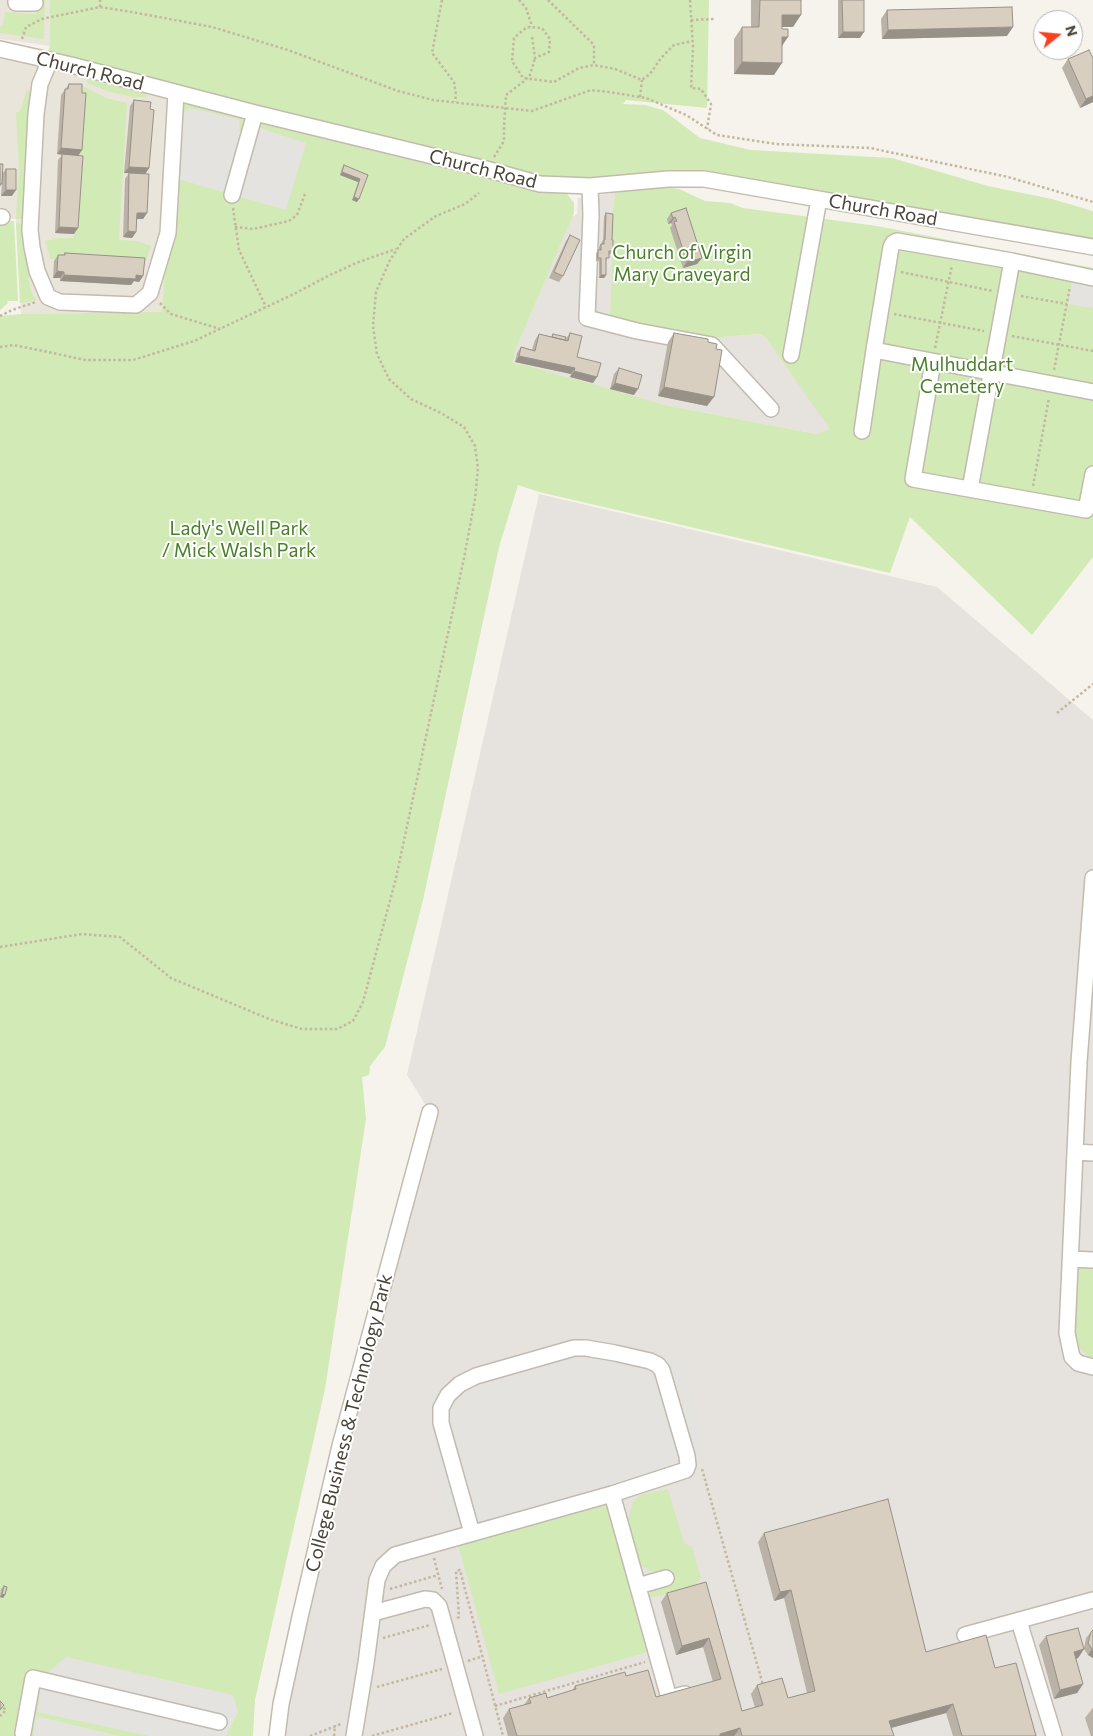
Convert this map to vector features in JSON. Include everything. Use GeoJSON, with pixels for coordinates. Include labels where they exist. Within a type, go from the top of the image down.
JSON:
{"type":"FeatureCollection","features":[{"type":"Feature","properties":{"kind":"street"},"geometry":{"type":"LineString","coordinates":[[16,0],[16,2],[35,3]]}},
{"type":"Feature","properties":{"kind":"street","name":"Church Road"},"geometry":{"type":"LineString","coordinates":[[0,49],[540,184],[590,186],[668,179],[704,179],[1093,247]]}},
{"type":"Feature","properties":{"kind":"street"},"geometry":{"type":"LineString","coordinates":[[50,60],[40,84],[36,114],[30,230],[37,271],[48,297],[60,302],[136,305],[150,293],[168,233],[176,93]]}},
{"type":"Feature","properties":{"kind":"street"},"geometry":{"type":"LineString","coordinates":[[232,195],[255,113]]}},
{"type":"Feature","properties":{"kind":"street"},"geometry":{"type":"LineString","coordinates":[[590,186],[591,215],[587,318],[637,331],[712,344],[771,410]]}},
{"type":"Feature","properties":{"kind":"street"},"geometry":{"type":"LineString","coordinates":[[791,355],[819,199]]}},
{"type":"Feature","properties":{"kind":"street"},"geometry":{"type":"LineString","coordinates":[[862,431],[887,270],[893,243],[897,241],[1012,261],[1093,278]]}},
{"type":"Feature","properties":{"kind":"street"},"geometry":{"type":"LineString","coordinates":[[970,489],[1012,261]]}},
{"type":"Feature","properties":{"kind":"street"},"geometry":{"type":"LineString","coordinates":[[874,350],[991,373],[1050,390],[1093,392]]}},
{"type":"Feature","properties":{"kind":"street"},"geometry":{"type":"LineString","coordinates":[[933,362],[912,479],[1086,510],[1093,474]]}},
{"type":"Feature","properties":{"kind":"street"},"geometry":{"type":"LineString","coordinates":[[1093,878],[1086,1063],[1076,1152],[1067,1333],[1072,1356],[1078,1363],[1093,1367]]}},
{"type":"Feature","properties":{"kind":"street","name":"College Business & Technology Park"},"geometry":{"type":"LineString","coordinates":[[277,1736],[281,1704],[340,1446],[430,1112]]}},
{"type":"Feature","properties":{"kind":"street"},"geometry":{"type":"LineString","coordinates":[[1076,1152],[1093,1153]]}},
{"type":"Feature","properties":{"kind":"street"},"geometry":{"type":"LineString","coordinates":[[1071,1259],[1093,1260]]}},
{"type":"Feature","properties":{"kind":"street"},"geometry":{"type":"LineString","coordinates":[[350,1730],[378,1580],[383,1566],[396,1555],[612,1494],[686,1470],[688,1465],[687,1456],[662,1370],[658,1365],[650,1361],[586,1348],[574,1348],[476,1376],[460,1384],[448,1394],[441,1408],[441,1423],[472,1533]]}},
{"type":"Feature","properties":{"kind":"street"},"geometry":{"type":"LineString","coordinates":[[612,1494],[669,1698],[695,1691]]}},
{"type":"Feature","properties":{"kind":"street"},"geometry":{"type":"LineString","coordinates":[[638,1586],[666,1578]]}},
{"type":"Feature","properties":{"kind":"street"},"geometry":{"type":"LineString","coordinates":[[373,1613],[425,1599],[433,1600],[439,1606],[475,1736]]}},
{"type":"Feature","properties":{"kind":"street"},"geometry":{"type":"LineString","coordinates":[[965,1635],[1093,1600]]}},
{"type":"Feature","properties":{"kind":"street"},"geometry":{"type":"LineString","coordinates":[[1019,1621],[1054,1736]]}},
{"type":"Feature","properties":{"kind":"street"},"geometry":{"type":"LineString","coordinates":[[27,1735],[33,1678],[219,1722]]}},
{"type":"Feature","properties":{"kind":"path"},"geometry":{"type":"LineString","coordinates":[[100,0],[100,7]]}},
{"type":"Feature","properties":{"kind":"path"},"geometry":{"type":"LineString","coordinates":[[442,0],[432,54],[454,82],[455,102]]}},
{"type":"Feature","properties":{"kind":"path"},"geometry":{"type":"LineString","coordinates":[[519,0],[526,8],[531,27]]}},
{"type":"Feature","properties":{"kind":"path"},"geometry":{"type":"LineString","coordinates":[[548,0],[594,45],[594,65]]}},
{"type":"Feature","properties":{"kind":"path"},"geometry":{"type":"LineString","coordinates":[[690,0],[693,41],[691,88],[701,89],[711,104],[707,129]]}},
{"type":"Feature","properties":{"kind":"path"},"geometry":{"type":"LineString","coordinates":[[22,42],[26,27],[31,23],[100,7],[212,28],[288,50],[398,91],[433,100],[532,111],[591,90],[640,97],[686,115],[716,135],[776,144],[870,148],[1008,177],[1093,202]]}},
{"type":"Feature","properties":{"kind":"path"},"geometry":{"type":"LineString","coordinates":[[691,20],[716,20]]}},
{"type":"Feature","properties":{"kind":"path"},"geometry":{"type":"LineString","coordinates":[[536,58],[549,52],[550,39],[542,28],[527,27],[514,38],[512,62],[523,78],[554,82],[579,68],[594,65],[615,69],[642,80]]}},
{"type":"Feature","properties":{"kind":"path"},"geometry":{"type":"LineString","coordinates":[[486,169],[504,141],[506,95],[527,79],[536,58],[532,37]]}},
{"type":"Feature","properties":{"kind":"path"},"geometry":{"type":"LineString","coordinates":[[640,97],[642,80],[650,74],[661,58],[674,45],[693,41]]}},
{"type":"Feature","properties":{"kind":"path"},"geometry":{"type":"LineString","coordinates":[[0,947],[82,934],[120,937],[171,978],[269,1019],[302,1030],[337,1029],[353,1022],[364,1002],[396,878],[464,558],[475,500],[478,468],[475,446],[464,428],[441,413],[411,399],[389,378],[377,354],[373,326],[376,292],[390,260],[404,239],[436,216],[465,204],[479,193]]}},
{"type":"Feature","properties":{"kind":"path"},"geometry":{"type":"LineString","coordinates":[[235,227],[253,229],[289,222],[297,215],[305,194]]}},
{"type":"Feature","properties":{"kind":"path"},"geometry":{"type":"LineString","coordinates":[[232,195],[239,250],[266,307]]}},
{"type":"Feature","properties":{"kind":"path"},"geometry":{"type":"LineString","coordinates":[[0,347],[14,345],[86,360],[134,360],[194,340],[356,263],[398,249]]}},
{"type":"Feature","properties":{"kind":"path"},"geometry":{"type":"LineString","coordinates":[[933,362],[954,251]]}},
{"type":"Feature","properties":{"kind":"path"},"geometry":{"type":"LineString","coordinates":[[887,270],[1067,304]]}},
{"type":"Feature","properties":{"kind":"path"},"geometry":{"type":"LineString","coordinates":[[1030,500],[1072,274]]}},
{"type":"Feature","properties":{"kind":"path"},"geometry":{"type":"LineString","coordinates":[[150,293],[171,314],[220,329]]}},
{"type":"Feature","properties":{"kind":"path"},"geometry":{"type":"LineString","coordinates":[[0,316],[40,301]]}},
{"type":"Feature","properties":{"kind":"path"},"geometry":{"type":"LineString","coordinates":[[1057,713],[1093,684]]}},
{"type":"Feature","properties":{"kind":"path"},"geometry":{"type":"LineString","coordinates":[[687,1456],[697,1452],[764,1689]]}},
{"type":"Feature","properties":{"kind":"path"},"geometry":{"type":"LineString","coordinates":[[451,1620],[459,1617],[456,1571],[460,1570],[503,1736]]}},
{"type":"Feature","properties":{"kind":"path"},"geometry":{"type":"LineString","coordinates":[[386,1590],[438,1575]]}},
{"type":"Feature","properties":{"kind":"path"},"geometry":{"type":"LineString","coordinates":[[381,1638],[436,1624]]}},
{"type":"Feature","properties":{"kind":"path"},"geometry":{"type":"LineString","coordinates":[[463,1663],[483,1656]]}},
{"type":"Feature","properties":{"kind":"path"},"geometry":{"type":"LineString","coordinates":[[495,1706],[651,1661],[652,1664],[659,1662]]}},
{"type":"Feature","properties":{"kind":"path"},"geometry":{"type":"LineString","coordinates":[[375,1687],[446,1668]]}},
{"type":"Feature","properties":{"kind":"path"},"geometry":{"type":"LineString","coordinates":[[0,1704],[6,1710],[0,1716]]}},
{"type":"Feature","properties":{"kind":"path"},"geometry":{"type":"LineString","coordinates":[[372,1736],[460,1711]]}},
{"type":"Feature","properties":{"kind":"path"},"geometry":{"type":"LineString","coordinates":[[334,1736],[335,1726]]}},
{"type":"Feature","properties":{"kind":"path"},"geometry":{"type":"LineString","coordinates":[[310,1736],[335,1726],[350,1730]]}},
{"type":"Feature","properties":{"kind":"shaded area"},"geometry":{"type":"Polygon","coordinates":[[[0,0],[50,0],[50,46],[0,39],[0,0]]]}},
{"type":"Feature","properties":{"kind":"shaded area"},"geometry":{"type":"Polygon","coordinates":[[[0,57],[45,60],[175,98],[162,313],[21,314],[16,219],[0,218],[0,57]]]}},
{"type":"Feature","properties":{"kind":"shaded area"},"geometry":{"type":"Polygon","coordinates":[[[189,108],[239,119],[240,133],[253,139],[260,128],[306,143],[286,210],[178,179],[182,115],[189,108]]]}},
{"type":"Feature","properties":{"kind":"shaded area"},"geometry":{"type":"Polygon","coordinates":[[[615,193],[611,224],[612,264],[708,338],[760,334],[765,337],[831,429],[817,434],[665,405],[562,379],[557,375],[525,365],[513,364],[515,351],[572,217],[577,214],[578,198],[615,193]]]}},
{"type":"Feature","properties":{"kind":"shaded area"},"geometry":{"type":"Polygon","coordinates":[[[1073,276],[1093,280],[1093,308],[1068,304],[1073,276]]]}},
{"type":"Feature","properties":{"kind":"shaded area"},"geometry":{"type":"Polygon","coordinates":[[[539,494],[937,587],[1093,720],[1093,1736],[277,1736],[281,1704],[430,1112],[407,1075],[539,494]]]}},
{"type":"Feature","properties":{"kind":"shaded area"},"geometry":{"type":"Polygon","coordinates":[[[588,1338],[682,1360],[705,1446],[693,1466],[454,1535],[429,1446],[439,1443],[431,1411],[435,1394],[449,1380],[472,1369],[544,1347],[588,1338]]]}},
{"type":"Feature","properties":{"kind":"shaded area"},"geometry":{"type":"Polygon","coordinates":[[[66,1657],[233,1695],[238,1712],[226,1736],[149,1736],[38,1712],[40,1679],[66,1657]]]}},
{"type":"Feature","properties":{"kind":"shaded area"},"geometry":{"type":"Polygon","coordinates":[[[36,1716],[119,1736],[34,1736],[36,1716]]]}},
{"type":"Feature","properties":{"kind":"green space"},"geometry":{"type":"Polygon","coordinates":[[[36,0],[45,0],[44,39],[0,33],[5,12],[36,14],[36,0]]]}},
{"type":"Feature","properties":{"kind":"green space"},"geometry":{"type":"Polygon","coordinates":[[[50,0],[709,0],[707,108],[626,100],[623,104],[645,105],[663,110],[700,138],[751,150],[892,158],[988,186],[1052,199],[1093,211],[1093,238],[684,171],[598,177],[567,177],[555,192],[567,194],[574,203],[574,213],[515,351],[513,364],[525,365],[665,405],[817,434],[830,429],[765,337],[760,334],[708,338],[610,318],[611,224],[615,193],[658,186],[679,189],[705,201],[730,203],[743,208],[877,226],[1093,268],[1093,557],[1032,635],[910,517],[890,573],[539,492],[518,485],[499,547],[423,900],[385,1047],[370,1066],[369,1075],[362,1077],[366,1119],[325,1389],[255,1700],[253,1736],[0,1736],[0,316],[162,312],[175,98],[45,60],[50,46],[50,0]]]}},
{"type":"Feature","properties":{"kind":"green space"},"geometry":{"type":"Polygon","coordinates":[[[86,79],[147,95],[146,97],[133,97],[110,92],[90,84],[86,79]]]}},
{"type":"Feature","properties":{"kind":"green space"},"geometry":{"type":"Polygon","coordinates":[[[81,85],[106,98],[127,103],[119,240],[137,241],[151,246],[146,261],[49,259],[45,241],[59,238],[74,238],[81,139],[81,85]]]}},
{"type":"Feature","properties":{"kind":"green space"},"geometry":{"type":"Polygon","coordinates":[[[27,90],[32,92],[28,112],[23,219],[16,219],[19,167],[16,113],[20,111],[27,90]]]}},
{"type":"Feature","properties":{"kind":"green space"},"geometry":{"type":"Polygon","coordinates":[[[0,221],[14,221],[18,301],[7,301],[8,303],[0,310],[0,221]]]}},
{"type":"Feature","properties":{"kind":"green space"},"geometry":{"type":"Polygon","coordinates":[[[16,223],[22,224],[31,277],[28,278],[36,300],[20,303],[16,223]]]}},
{"type":"Feature","properties":{"kind":"green space"},"geometry":{"type":"Polygon","coordinates":[[[1083,1265],[1093,1265],[1093,1359],[1081,1350],[1075,1339],[1077,1270],[1083,1265]]]}},
{"type":"Feature","properties":{"kind":"green space"},"geometry":{"type":"Polygon","coordinates":[[[668,1489],[684,1543],[692,1547],[701,1579],[690,1588],[649,1598],[651,1589],[669,1581],[665,1570],[657,1573],[641,1566],[628,1520],[633,1502],[640,1495],[668,1489]]]}},
{"type":"Feature","properties":{"kind":"green space"},"geometry":{"type":"Polygon","coordinates":[[[602,1504],[609,1510],[648,1652],[499,1694],[458,1544],[602,1504]]]}},
{"type":"Feature","properties":{"kind":"building"},"geometry":{"type":"Polygon","coordinates":[[[760,0],[801,0],[801,15],[782,15],[782,29],[788,29],[788,37],[782,37],[782,63],[742,62],[742,27],[759,27],[760,0]]]}},
{"type":"Feature","properties":{"kind":"building"},"geometry":{"type":"Polygon","coordinates":[[[842,0],[864,0],[864,32],[843,32],[842,0]]]}},
{"type":"Feature","properties":{"kind":"building"},"geometry":{"type":"Polygon","coordinates":[[[1012,7],[1013,27],[888,30],[887,10],[1012,7]]]}},
{"type":"Feature","properties":{"kind":"building"},"geometry":{"type":"Polygon","coordinates":[[[1089,50],[1093,58],[1093,96],[1086,99],[1068,60],[1083,60],[1083,53],[1089,50]]]}},
{"type":"Feature","properties":{"kind":"building"},"geometry":{"type":"Polygon","coordinates":[[[69,84],[82,84],[82,93],[86,93],[82,150],[61,148],[65,89],[68,89],[69,84]]]}},
{"type":"Feature","properties":{"kind":"building"},"geometry":{"type":"Polygon","coordinates":[[[134,100],[151,102],[150,109],[154,110],[149,168],[129,167],[134,100]]]}},
{"type":"Feature","properties":{"kind":"building"},"geometry":{"type":"Polygon","coordinates":[[[62,154],[83,156],[78,228],[59,227],[62,154]]]}},
{"type":"Feature","properties":{"kind":"building"},"geometry":{"type":"Polygon","coordinates":[[[0,164],[3,164],[2,184],[0,184],[0,164]]]}},
{"type":"Feature","properties":{"kind":"building"},"geometry":{"type":"Polygon","coordinates":[[[344,165],[368,175],[359,199],[354,197],[360,179],[342,172],[344,165]]]}},
{"type":"Feature","properties":{"kind":"building"},"geometry":{"type":"Polygon","coordinates":[[[6,169],[16,169],[16,190],[6,190],[6,169]]]}},
{"type":"Feature","properties":{"kind":"building"},"geometry":{"type":"Polygon","coordinates":[[[129,173],[149,174],[147,213],[137,213],[136,232],[128,231],[129,173]]]}},
{"type":"Feature","properties":{"kind":"building"},"geometry":{"type":"Polygon","coordinates":[[[686,208],[702,258],[687,262],[674,222],[677,221],[671,213],[686,208]]]}},
{"type":"Feature","properties":{"kind":"building"},"geometry":{"type":"Polygon","coordinates":[[[606,213],[613,214],[613,251],[609,251],[609,258],[606,258],[606,275],[601,275],[601,258],[598,258],[598,250],[601,250],[601,244],[604,244],[605,240],[606,213]]]}},
{"type":"Feature","properties":{"kind":"building"},"geometry":{"type":"Polygon","coordinates":[[[570,235],[580,240],[563,276],[554,272],[570,235]]]}},
{"type":"Feature","properties":{"kind":"building"},"geometry":{"type":"Polygon","coordinates":[[[65,253],[145,258],[143,276],[136,275],[136,279],[64,275],[64,272],[57,271],[58,255],[65,255],[65,253]]]}},
{"type":"Feature","properties":{"kind":"building"},"geometry":{"type":"Polygon","coordinates":[[[570,333],[582,336],[577,357],[601,363],[597,377],[574,371],[575,368],[519,356],[521,347],[535,351],[539,334],[568,341],[570,333]]]}},
{"type":"Feature","properties":{"kind":"building"},"geometry":{"type":"Polygon","coordinates":[[[674,333],[708,339],[708,342],[717,344],[716,349],[722,350],[714,397],[664,387],[674,333]]]}},
{"type":"Feature","properties":{"kind":"building"},"geometry":{"type":"Polygon","coordinates":[[[553,334],[566,337],[565,340],[552,337],[553,334]]]}},
{"type":"Feature","properties":{"kind":"building"},"geometry":{"type":"Polygon","coordinates":[[[619,368],[642,375],[638,389],[615,383],[619,368]]]}},
{"type":"Feature","properties":{"kind":"building"},"geometry":{"type":"Polygon","coordinates":[[[888,1499],[926,1652],[986,1635],[995,1668],[1016,1663],[1036,1736],[962,1736],[953,1704],[889,1721],[894,1736],[742,1736],[740,1728],[720,1734],[720,1736],[517,1736],[509,1709],[531,1703],[529,1698],[546,1693],[547,1698],[576,1689],[575,1686],[625,1672],[626,1676],[648,1670],[656,1697],[721,1679],[709,1638],[682,1646],[667,1593],[706,1582],[742,1711],[763,1705],[757,1685],[782,1678],[788,1698],[815,1691],[791,1590],[780,1592],[764,1533],[888,1499]]]}},
{"type":"Feature","properties":{"kind":"building"},"geometry":{"type":"Polygon","coordinates":[[[4,1586],[7,1587],[5,1595],[2,1594],[4,1586]]]}},
{"type":"Feature","properties":{"kind":"building"},"geometry":{"type":"Polygon","coordinates":[[[1078,1628],[1084,1649],[1074,1652],[1083,1684],[1060,1690],[1046,1636],[1078,1628]]]}},
{"type":"Feature","properties":{"kind":"building"},"geometry":{"type":"Polygon","coordinates":[[[1093,1630],[1093,1650],[1088,1643],[1093,1630]]]}},
{"type":"Feature","properties":{"kind":"building"},"geometry":{"type":"Polygon","coordinates":[[[0,1701],[4,1705],[0,1710],[0,1701]]]}},
{"type":"Feature","properties":{"kind":"park label","name":"Church of Virgin Mary Graveyard"},"geometry":{"type":"Point","coordinates":[682,264]}},
{"type":"Feature","properties":{"kind":"park label","name":"Mulhuddart Cemetery"},"geometry":{"type":"Point","coordinates":[962,376]}},
{"type":"Feature","properties":{"kind":"park label","name":"Lady's Well Park / Mick Walsh Park"},"geometry":{"type":"Point","coordinates":[239,540]}}]}
